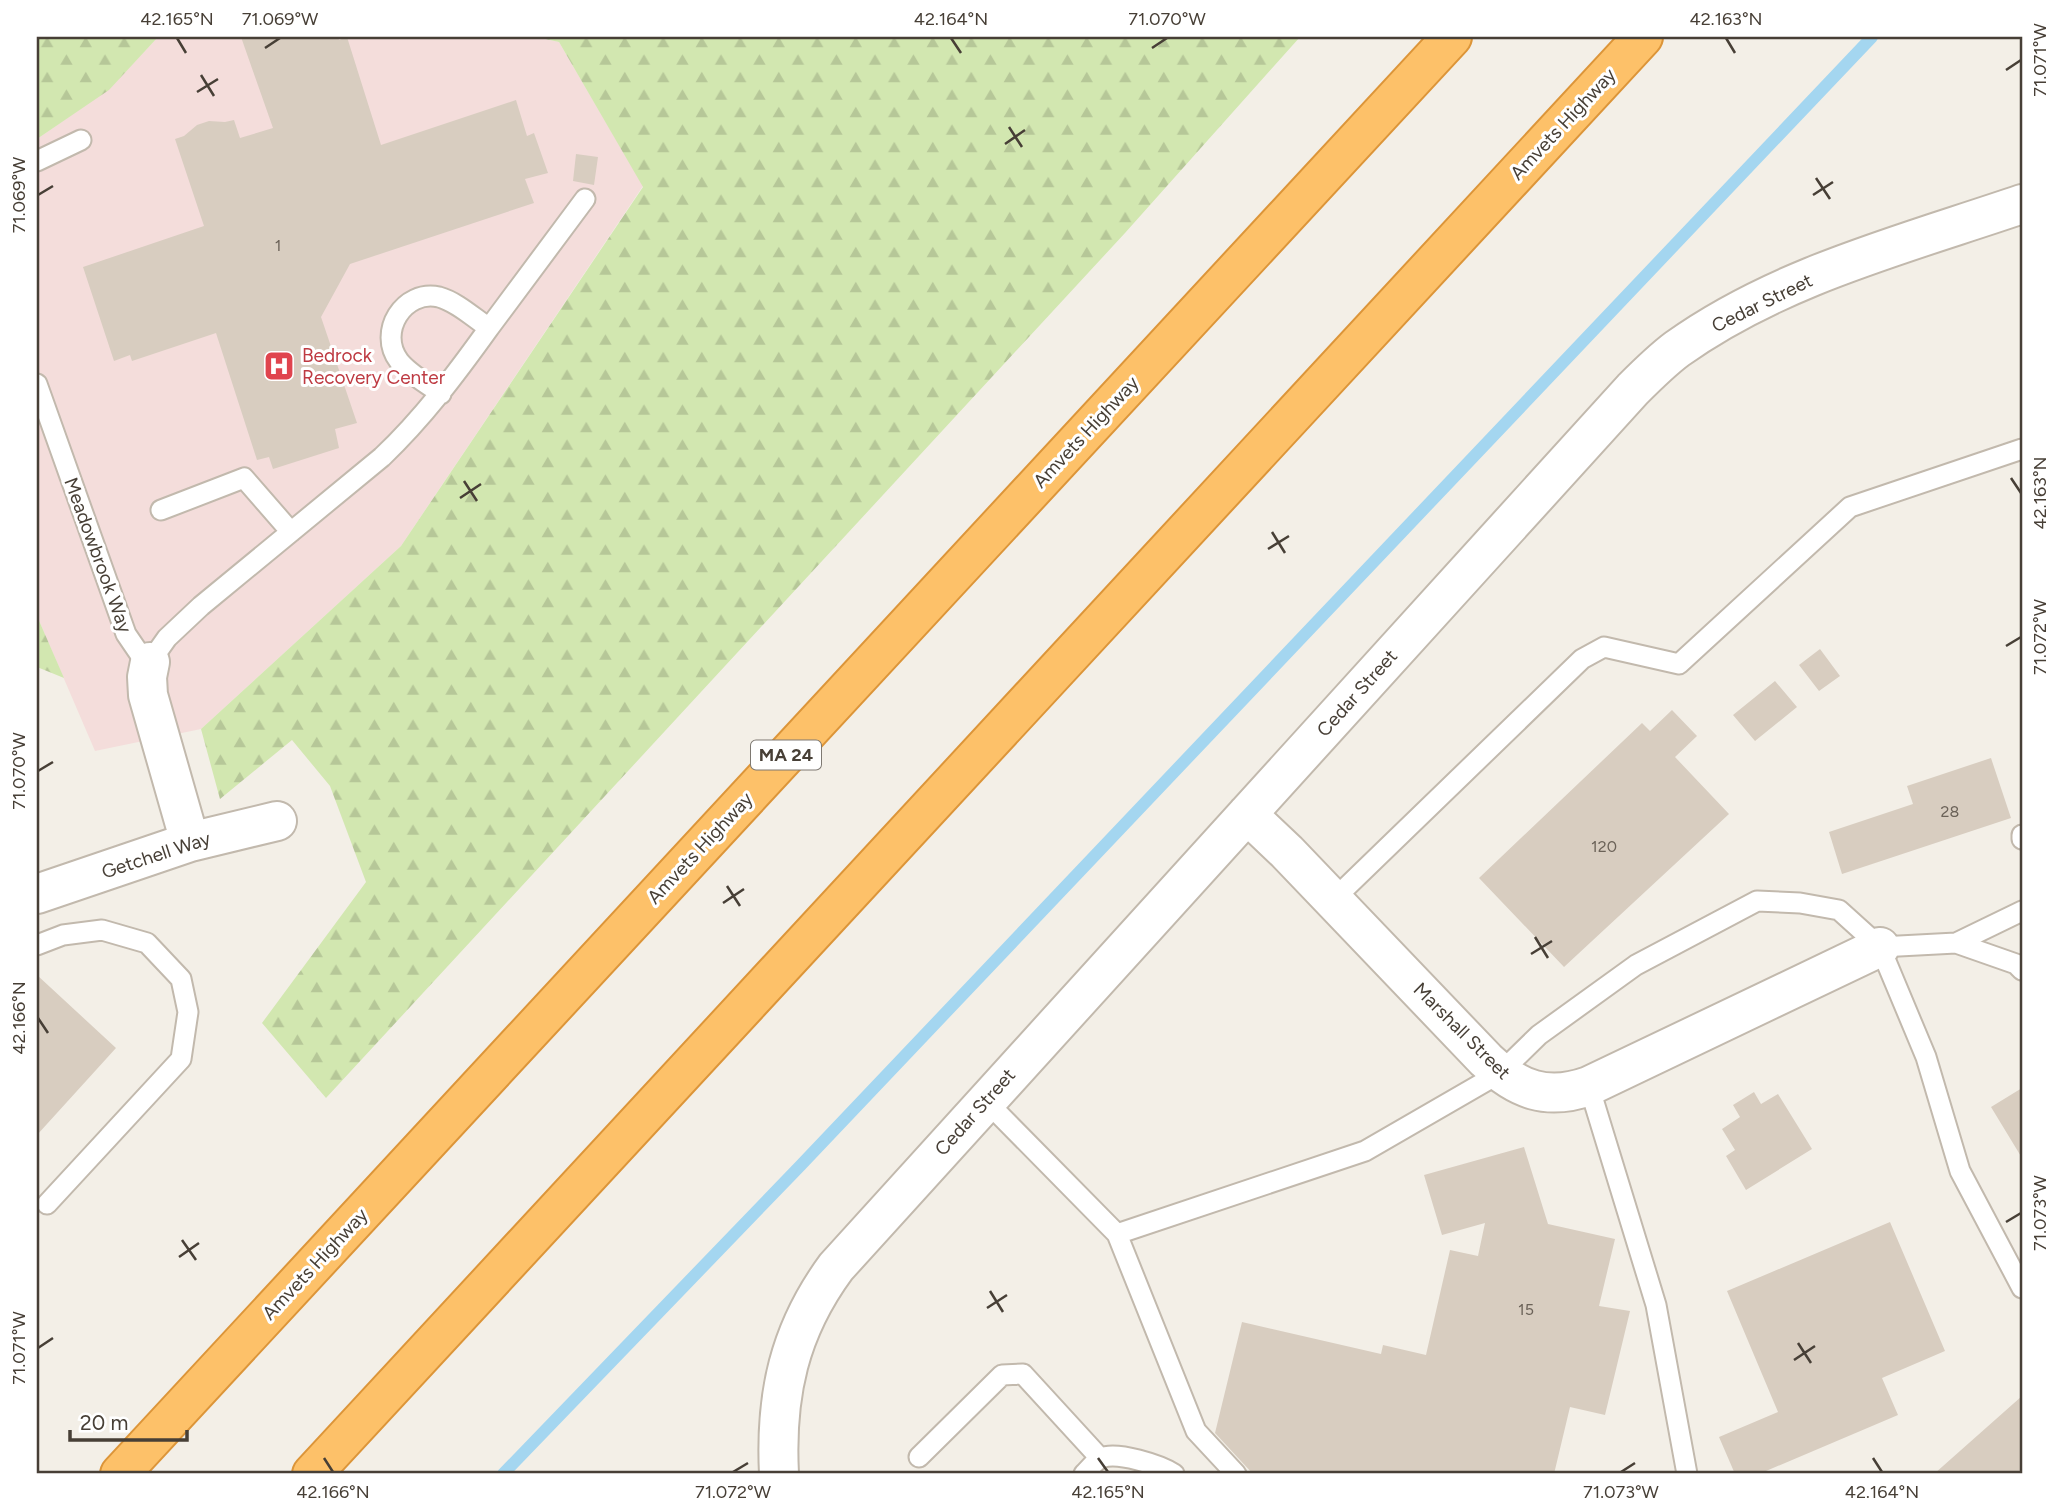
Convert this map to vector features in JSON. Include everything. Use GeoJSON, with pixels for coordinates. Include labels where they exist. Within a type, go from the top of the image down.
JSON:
{"type":"FeatureCollection","features":[{"type":"Feature","properties":{"kind":"highway","name":"Amvets Highway"},"geometry":{"type":"LineString","coordinates":[[120,1474],[1452,37]]}},
{"type":"Feature","properties":{"kind":"highway","name":"Amvets Highway"},"geometry":{"type":"LineString","coordinates":[[312,1474],[1643,37]]}},
{"type":"Feature","properties":{"kind":"street","name":"Cedar Street"},"geometry":{"type":"LineString","coordinates":[[779,1474],[781,1404],[791,1353],[799,1328],[816,1296],[843,1257],[1633,389],[1675,351],[1728,317],[1807,279],[2022,204]]}},
{"type":"Feature","properties":{"kind":"street"},"geometry":{"type":"LineString","coordinates":[[150,662],[148,695],[190,842]]}},
{"type":"Feature","properties":{"kind":"street","name":"Marshall Street"},"geometry":{"type":"LineString","coordinates":[[1247,814],[1500,1073],[1532,1090],[1570,1093],[1589,1086],[1880,947]]}},
{"type":"Feature","properties":{"kind":"street","name":"Getchell Way"},"geometry":{"type":"LineString","coordinates":[[37,894],[190,842],[277,821]]}},
{"type":"Feature","properties":{"kind":"lane"},"geometry":{"type":"LineString","coordinates":[[37,161],[81,140]]}},
{"type":"Feature","properties":{"kind":"lane"},"geometry":{"type":"LineString","coordinates":[[150,662],[167,638],[201,606],[382,457],[422,418],[584,199]]}},
{"type":"Feature","properties":{"kind":"lane"},"geometry":{"type":"LineString","coordinates":[[441,394],[409,370],[392,348],[390,334],[402,309],[413,301],[439,297],[489,328]]}},
{"type":"Feature","properties":{"kind":"lane","name":"Meadowbrook Way"},"geometry":{"type":"LineString","coordinates":[[37,384],[126,634],[132,645],[150,662]]}},
{"type":"Feature","properties":{"kind":"lane"},"geometry":{"type":"LineString","coordinates":[[1333,900],[1582,659],[1604,648],[1679,664],[1850,507],[2022,449]]}},
{"type":"Feature","properties":{"kind":"lane"},"geometry":{"type":"LineString","coordinates":[[161,510],[244,478],[291,532]]}},
{"type":"Feature","properties":{"kind":"lane"},"geometry":{"type":"LineString","coordinates":[[1117,1234],[1365,1151],[1500,1073],[1539,1035],[1636,965],[1757,901],[1800,903],[1839,910],[1880,947],[1926,1057],[1960,1171],[2022,1288]]}},
{"type":"Feature","properties":{"kind":"lane"},"geometry":{"type":"LineString","coordinates":[[1956,943],[2022,911]]}},
{"type":"Feature","properties":{"kind":"lane"},"geometry":{"type":"LineString","coordinates":[[37,944],[63,935],[102,930],[147,943],[181,979],[188,1012],[181,1059],[47,1204]]}},
{"type":"Feature","properties":{"kind":"lane"},"geometry":{"type":"LineString","coordinates":[[1880,947],[1956,943],[2016,964],[2022,970]]}},
{"type":"Feature","properties":{"kind":"lane"},"geometry":{"type":"LineString","coordinates":[[1589,1086],[1656,1305],[1687,1474]]}},
{"type":"Feature","properties":{"kind":"lane"},"geometry":{"type":"LineString","coordinates":[[986,1101],[1117,1234],[1196,1431],[1236,1474]]}},
{"type":"Feature","properties":{"kind":"lane"},"geometry":{"type":"LineString","coordinates":[[919,1457],[1002,1375],[1023,1374],[1100,1458]]}},
{"type":"Feature","properties":{"kind":"lane"},"geometry":{"type":"LineString","coordinates":[[1084,1474],[1100,1458],[1116,1456],[1162,1467],[1174,1474]]}},
{"type":"Feature","properties":{"kind":"shaded area","name":"Bedrock Recovery Center"},"geometry":{"type":"Polygon","coordinates":[[[158,37],[536,37],[559,42],[643,186],[401,546],[201,729],[95,751],[37,616],[37,139],[109,89],[158,37]]]}},
{"type":"Feature","properties":{"kind":"green space"},"geometry":{"type":"Polygon","coordinates":[[[37,37],[158,37],[109,90],[37,139],[37,37]]]}},
{"type":"Feature","properties":{"kind":"green space"},"geometry":{"type":"Polygon","coordinates":[[[536,37],[1300,37],[1125,233],[326,1098],[262,1023],[366,882],[330,786],[292,740],[220,799],[201,729],[401,546],[643,187],[559,42],[536,37]]]}},
{"type":"Feature","properties":{"kind":"green space"},"geometry":{"type":"Polygon","coordinates":[[[37,616],[64,678],[37,667],[37,616]]]}},
{"type":"Feature","properties":{"kind":"building"},"geometry":{"type":"Polygon","coordinates":[[[241,37],[338,37],[339,40],[347,37],[381,145],[516,100],[527,136],[534,133],[548,173],[525,179],[534,203],[350,264],[321,317],[357,423],[335,429],[339,448],[273,469],[269,457],[257,460],[216,333],[132,361],[130,355],[114,361],[83,267],[204,226],[175,139],[209,121],[234,120],[240,138],[273,128],[241,37]]]}},
{"type":"Feature","properties":{"kind":"building"},"geometry":{"type":"Polygon","coordinates":[[[576,154],[598,157],[594,185],[573,181],[576,154]]]}},
{"type":"Feature","properties":{"kind":"building"},"geometry":{"type":"Polygon","coordinates":[[[1820,649],[1840,676],[1819,691],[1799,665],[1820,649]]]}},
{"type":"Feature","properties":{"kind":"building"},"geometry":{"type":"Polygon","coordinates":[[[1775,681],[1797,707],[1755,741],[1733,715],[1775,681]]]}},
{"type":"Feature","properties":{"kind":"building"},"geometry":{"type":"Polygon","coordinates":[[[1672,710],[1697,736],[1675,757],[1729,814],[1564,967],[1479,878],[1642,723],[1650,731],[1672,710]]]}},
{"type":"Feature","properties":{"kind":"building"},"geometry":{"type":"Polygon","coordinates":[[[1991,758],[2011,818],[1842,874],[1829,832],[1913,804],[1907,786],[1991,758]]]}},
{"type":"Feature","properties":{"kind":"building"},"geometry":{"type":"Polygon","coordinates":[[[37,975],[116,1048],[37,1135],[37,975]]]}},
{"type":"Feature","properties":{"kind":"building"},"geometry":{"type":"Polygon","coordinates":[[[2022,1088],[2022,1158],[1991,1107],[2022,1088]]]}},
{"type":"Feature","properties":{"kind":"building"},"geometry":{"type":"Polygon","coordinates":[[[1754,1092],[1761,1104],[1778,1094],[1812,1149],[1746,1190],[1726,1156],[1735,1150],[1722,1129],[1740,1117],[1733,1105],[1754,1092]]]}},
{"type":"Feature","properties":{"kind":"building"},"geometry":{"type":"Polygon","coordinates":[[[1524,1147],[1548,1224],[1615,1239],[1599,1306],[1630,1311],[1605,1415],[1570,1407],[1554,1474],[1253,1474],[1215,1433],[1242,1322],[1381,1354],[1383,1345],[1426,1355],[1450,1250],[1478,1256],[1485,1223],[1442,1235],[1424,1175],[1524,1147]]]}},
{"type":"Feature","properties":{"kind":"building"},"geometry":{"type":"Polygon","coordinates":[[[1890,1222],[1945,1351],[1882,1378],[1898,1415],[1759,1474],[1735,1474],[1719,1437],[1778,1412],[1727,1291],[1890,1222]]]}},
{"type":"Feature","properties":{"kind":"building"},"geometry":{"type":"Polygon","coordinates":[[[2022,1396],[2022,1474],[1934,1474],[2022,1396]]]}},
{"type":"Feature","properties":{"kind":"waterway"},"geometry":{"type":"LineString","coordinates":[[503,1474],[801,1165],[1872,37]]}},
{"type":"Feature","properties":{"kind":"place","name":"Bedrock Recovery Center"},"geometry":{"type":"Point","coordinates":[279,366]}}]}
